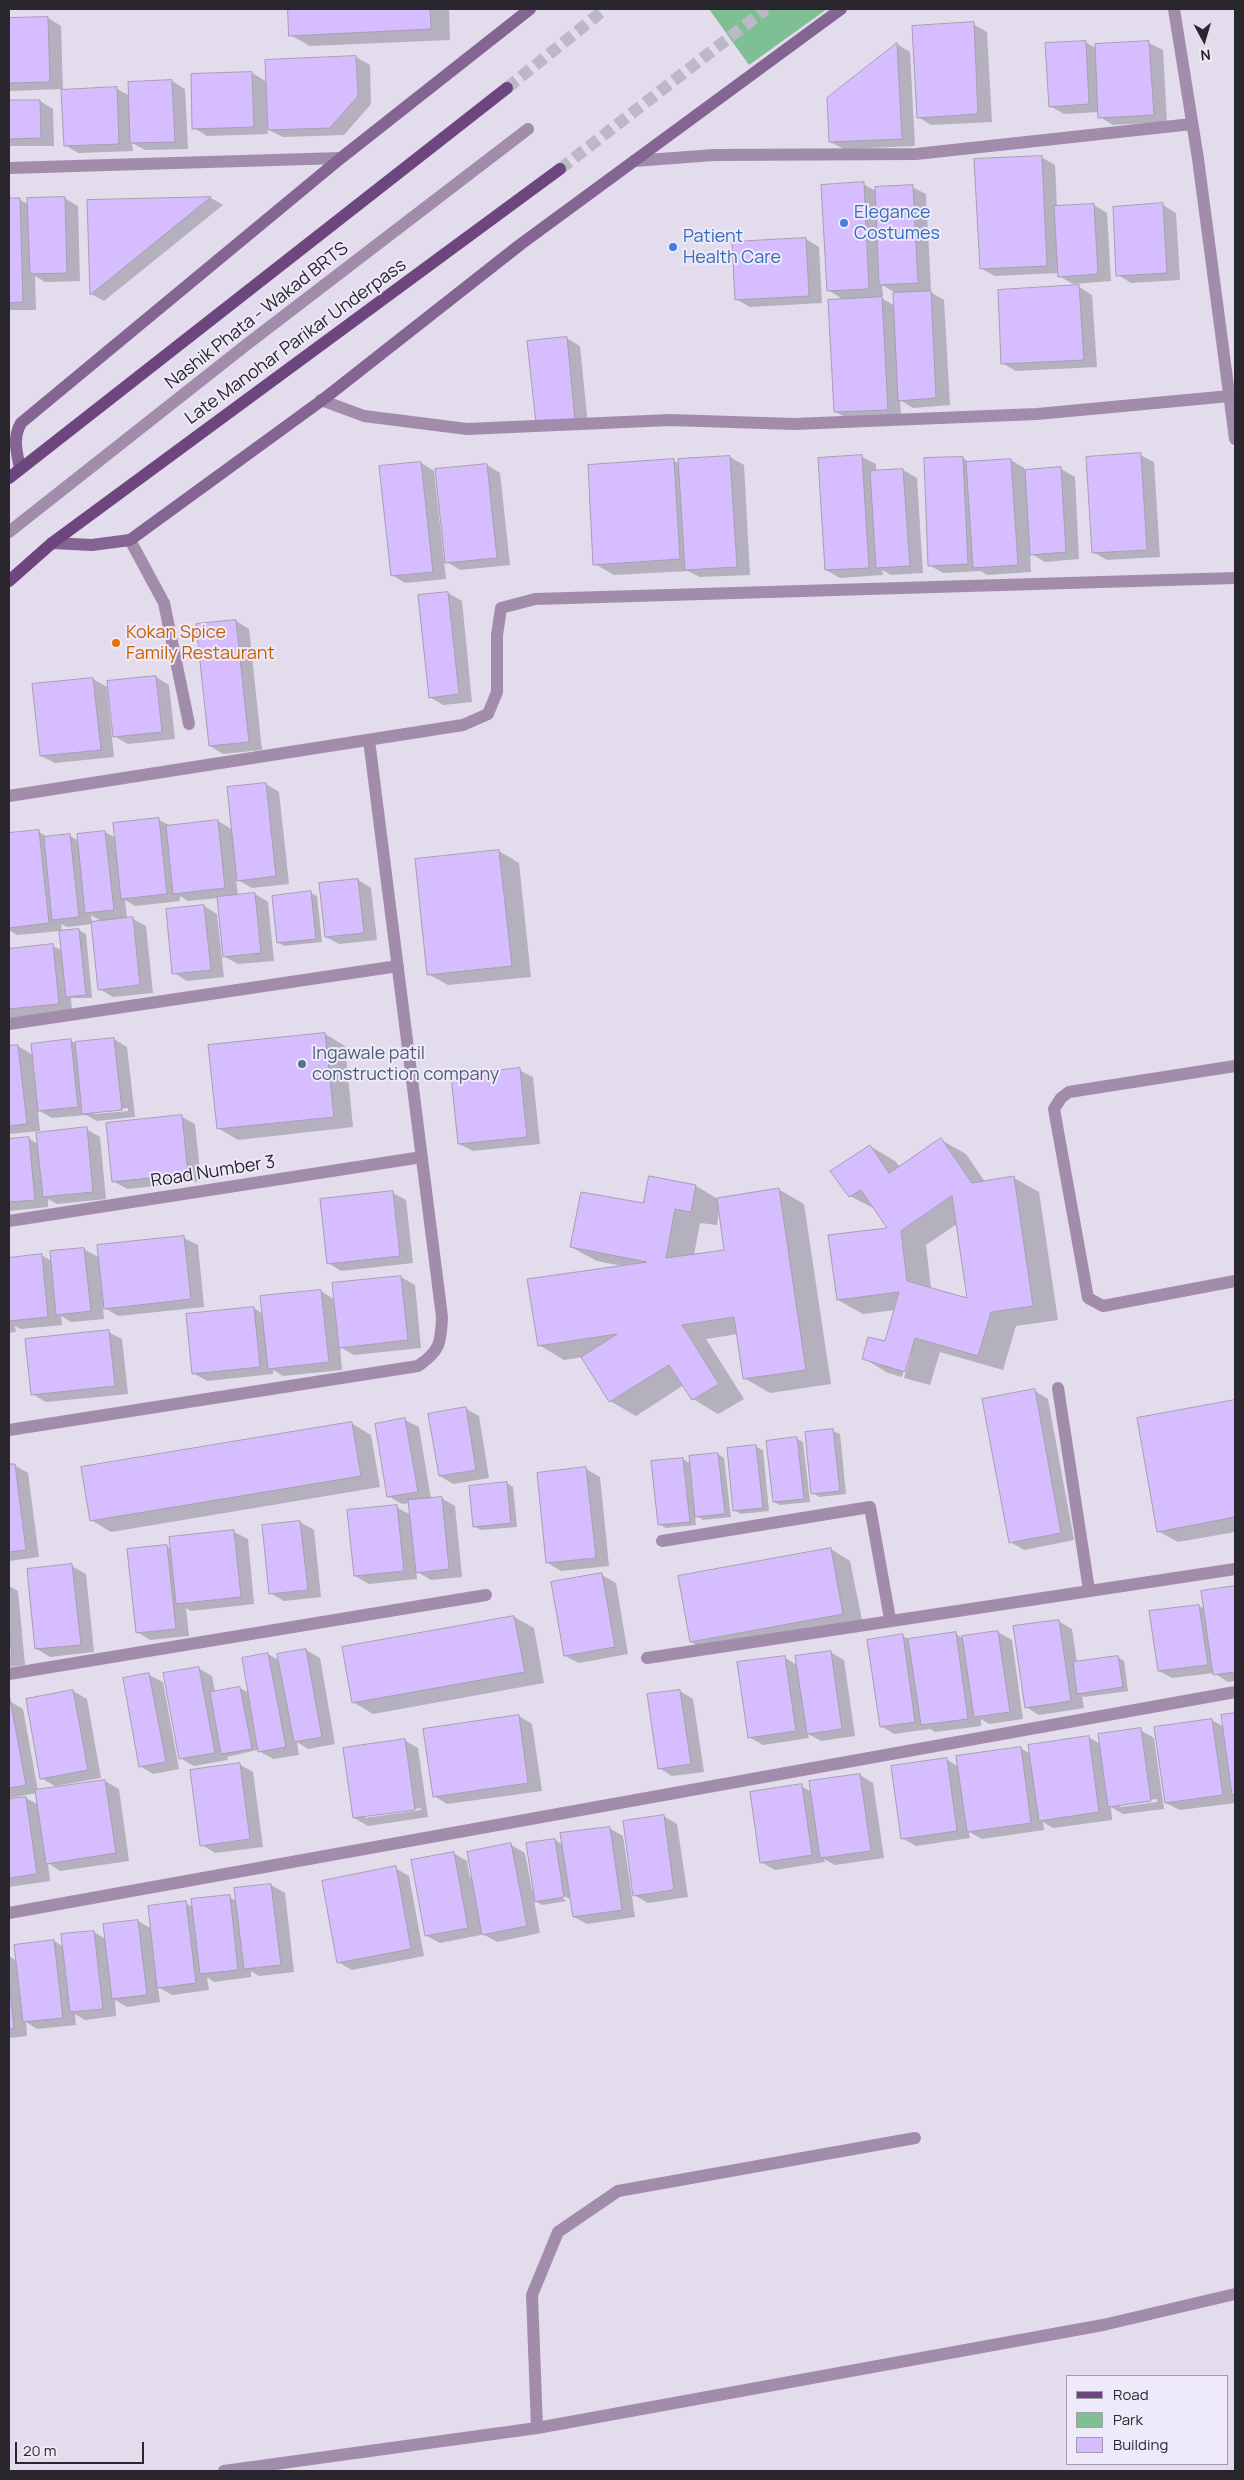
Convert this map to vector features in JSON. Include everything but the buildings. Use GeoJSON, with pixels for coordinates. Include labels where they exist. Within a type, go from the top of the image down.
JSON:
{"type":"FeatureCollection","features":[{"type":"Feature","properties":{"kind":"main road"},"geometry":{"type":"LineString","coordinates":[[14,469],[15,433],[21,423],[341,158],[530,9]]}},
{"type":"Feature","properties":{"kind":"main road"},"geometry":{"type":"LineString","coordinates":[[52,543],[92,545],[130,540],[322,400],[521,244],[841,9]]}},
{"type":"Feature","properties":{"kind":"main road"},"geometry":{"type":"LineString","coordinates":[[9,478],[14,469],[507,88]]}},
{"type":"Feature","properties":{"kind":"main road","name":"Late Manohar Parikar Underpass"},"geometry":{"type":"LineString","coordinates":[[9,581],[52,543],[560,169]]}},
{"type":"Feature","properties":{"kind":"street"},"geometry":{"type":"LineString","coordinates":[[1174,9],[1192,124],[1235,440]]}},
{"type":"Feature","properties":{"kind":"street"},"geometry":{"type":"LineString","coordinates":[[634,161],[714,155],[916,154],[1192,124]]}},
{"type":"Feature","properties":{"kind":"street","name":"Nashik Phata - Wakad BRTS"},"geometry":{"type":"LineString","coordinates":[[9,532],[246,345],[528,130]]}},
{"type":"Feature","properties":{"kind":"street"},"geometry":{"type":"LineString","coordinates":[[9,168],[341,158]]}},
{"type":"Feature","properties":{"kind":"street"},"geometry":{"type":"LineString","coordinates":[[322,400],[364,416],[467,429],[670,420],[794,424],[1037,414],[1230,396]]}},
{"type":"Feature","properties":{"kind":"street"},"geometry":{"type":"LineString","coordinates":[[130,540],[164,603],[189,724]]}},
{"type":"Feature","properties":{"kind":"street"},"geometry":{"type":"LineString","coordinates":[[9,796],[463,725],[488,714],[497,692],[497,635],[501,608],[535,600],[1235,578]]}},
{"type":"Feature","properties":{"kind":"street"},"geometry":{"type":"LineString","coordinates":[[9,1430],[418,1366],[434,1355],[442,1334],[442,1317],[369,740]]}},
{"type":"Feature","properties":{"kind":"street"},"geometry":{"type":"LineString","coordinates":[[9,1024],[398,966]]}},
{"type":"Feature","properties":{"kind":"street"},"geometry":{"type":"LineString","coordinates":[[1235,1066],[1070,1092],[1061,1098],[1054,1109],[1088,1298],[1103,1306],[1235,1281]]}},
{"type":"Feature","properties":{"kind":"street","name":"Road Number 3"},"geometry":{"type":"LineString","coordinates":[[9,1221],[422,1157]]}},
{"type":"Feature","properties":{"kind":"street"},"geometry":{"type":"LineString","coordinates":[[1058,1388],[1089,1590]]}},
{"type":"Feature","properties":{"kind":"street"},"geometry":{"type":"LineString","coordinates":[[662,1541],[870,1507],[890,1619]]}},
{"type":"Feature","properties":{"kind":"street"},"geometry":{"type":"LineString","coordinates":[[647,1658],[890,1619],[1235,1569]]}},
{"type":"Feature","properties":{"kind":"street"},"geometry":{"type":"LineString","coordinates":[[9,1674],[486,1595]]}},
{"type":"Feature","properties":{"kind":"street"},"geometry":{"type":"LineString","coordinates":[[9,1913],[1235,1692]]}},
{"type":"Feature","properties":{"kind":"street"},"geometry":{"type":"LineString","coordinates":[[537,2428],[532,2295],[558,2232],[618,2191],[915,2138]]}},
{"type":"Feature","properties":{"kind":"street"},"geometry":{"type":"LineString","coordinates":[[224,2471],[537,2428],[1103,2325],[1235,2294]]}},
{"type":"Feature","properties":{"kind":"green space"},"geometry":{"type":"Polygon","coordinates":[[[709,9],[827,9],[749,65],[709,9]]]}},
{"type":"Feature","properties":{"kind":"tunnel"},"geometry":{"type":"LineString","coordinates":[[507,88],[605,9]]}},
{"type":"Feature","properties":{"kind":"tunnel"},"geometry":{"type":"LineString","coordinates":[[560,169],[766,9]]}},
{"type":"Feature","properties":{"kind":"place","name":"Elegance Costumes"},"geometry":{"type":"Point","coordinates":[844,223]}},
{"type":"Feature","properties":{"kind":"place","name":"Patient Health Care"},"geometry":{"type":"Point","coordinates":[673,247]}},
{"type":"Feature","properties":{"kind":"place","name":"Kokan Spice Family Restaurant"},"geometry":{"type":"Point","coordinates":[116,643]}},
{"type":"Feature","properties":{"kind":"place","name":"Ingawale patil construction company"},"geometry":{"type":"Point","coordinates":[302,1064]}}]}
